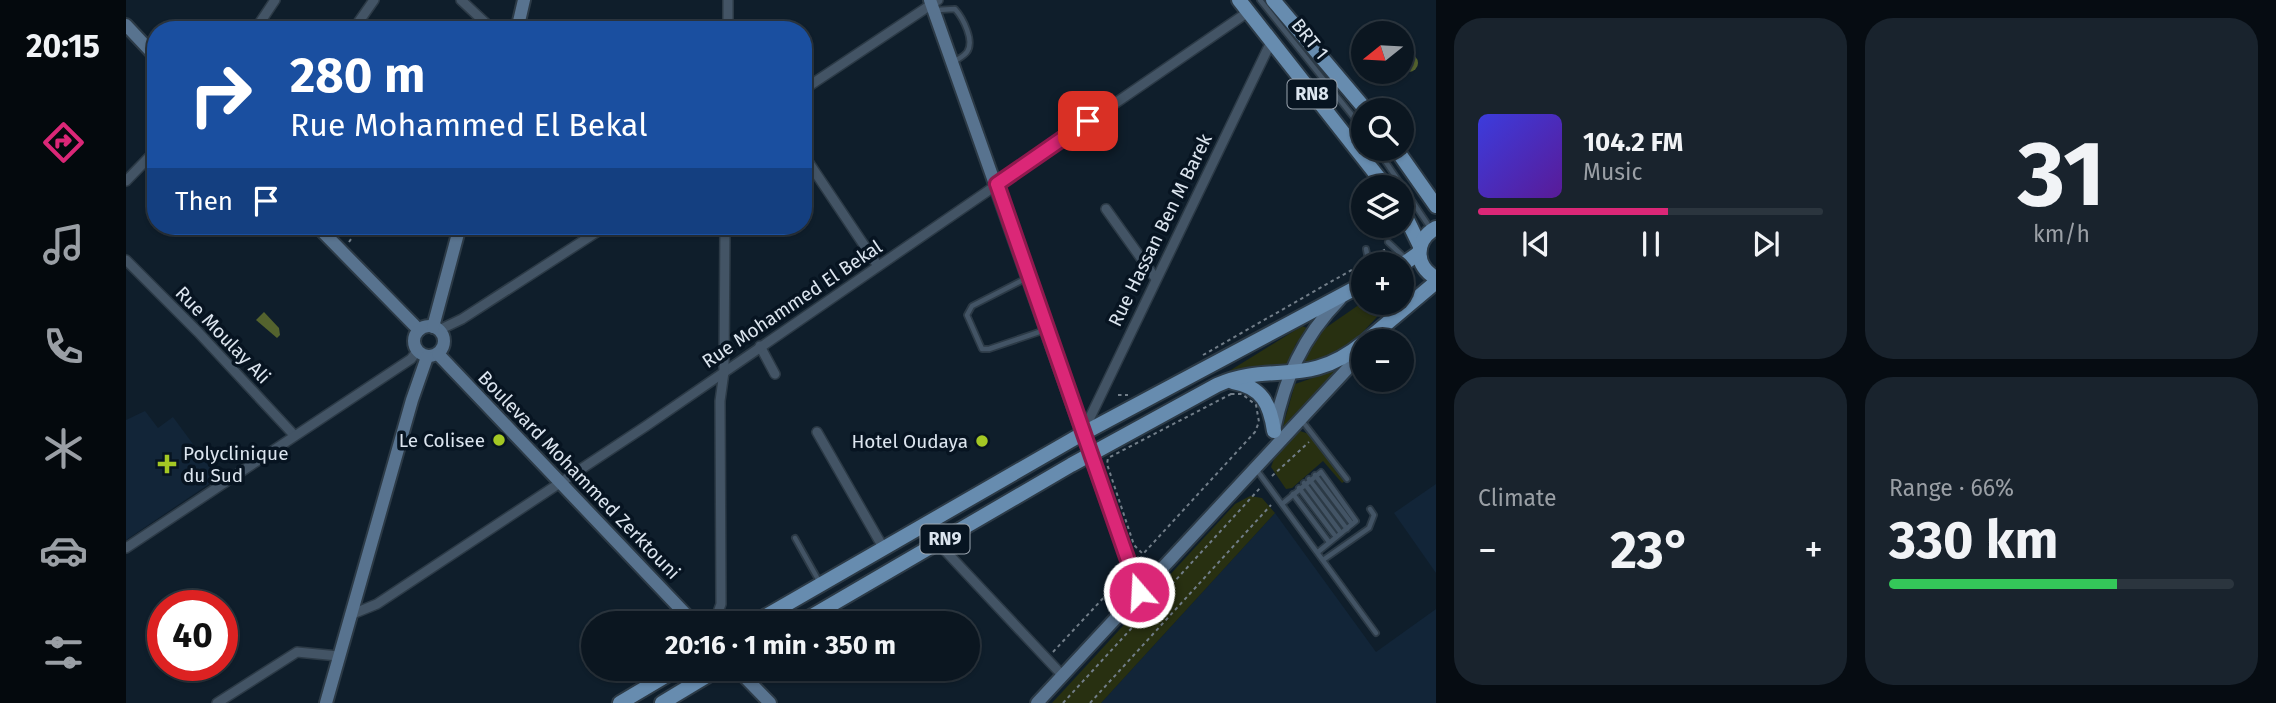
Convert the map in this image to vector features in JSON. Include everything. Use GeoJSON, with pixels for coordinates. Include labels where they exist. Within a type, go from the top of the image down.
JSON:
{"type":"FeatureCollection","features":[{"type":"Feature","properties":{"kind":"main road","name":"RN8"},"geometry":{"type":"LineString","coordinates":[[1273,0],[1285,6],[1357,98]]}},
{"type":"Feature","properties":{"kind":"main road","name":"RN8"},"geometry":{"type":"LineString","coordinates":[[1243,6],[1376,175]]}},
{"type":"Feature","properties":{"kind":"main road"},"geometry":{"type":"LineString","coordinates":[[1404,161],[1436,206]]}},
{"type":"Feature","properties":{"kind":"main road"},"geometry":{"type":"LineString","coordinates":[[1414,254],[1435,231]]}},
{"type":"Feature","properties":{"kind":"main road"},"geometry":{"type":"LineString","coordinates":[[1414,258],[1436,280]]}},
{"type":"Feature","properties":{"kind":"main road","name":"RN9"},"geometry":{"type":"LineString","coordinates":[[1381,329],[1436,280]]}},
{"type":"Feature","properties":{"kind":"main road","name":"RN9"},"geometry":{"type":"LineString","coordinates":[[775,611],[1082,434],[1351,290]]}},
{"type":"Feature","properties":{"kind":"main road","name":"RN9"},"geometry":{"type":"LineString","coordinates":[[821,611],[1090,454],[1228,381],[1289,375],[1325,367],[1351,351]]}},
{"type":"Feature","properties":{"kind":"main road"},"geometry":{"type":"LineString","coordinates":[[1228,381],[1248,386],[1265,399],[1274,431]]}},
{"type":"Feature","properties":{"kind":"main road"},"geometry":{"type":"LineString","coordinates":[[620,703],[657,681]]}},
{"type":"Feature","properties":{"kind":"main road"},"geometry":{"type":"LineString","coordinates":[[662,703],[698,681]]}},
{"type":"Feature","properties":{"kind":"street"},"geometry":{"type":"LineString","coordinates":[[261,21],[275,0]]}},
{"type":"Feature","properties":{"kind":"street"},"geometry":{"type":"LineString","coordinates":[[359,21],[374,0]]}},
{"type":"Feature","properties":{"kind":"street"},"geometry":{"type":"LineString","coordinates":[[461,0],[483,21]]}},
{"type":"Feature","properties":{"kind":"street"},"geometry":{"type":"LineString","coordinates":[[519,21],[524,0]]}},
{"type":"Feature","properties":{"kind":"street"},"geometry":{"type":"LineString","coordinates":[[728,0],[728,21]]}},
{"type":"Feature","properties":{"kind":"street"},"geometry":{"type":"LineString","coordinates":[[812,84],[933,4],[1139,592]]}},
{"type":"Feature","properties":{"kind":"street","name":"Rue Mohammed El Bekal"},"geometry":{"type":"LineString","coordinates":[[350,615],[377,604],[724,372],[997,184],[1243,6]]}},
{"type":"Feature","properties":{"kind":"street"},"geometry":{"type":"LineString","coordinates":[[126,25],[147,47]]}},
{"type":"Feature","properties":{"kind":"street","name":"Rue Hassan Ben M Barek"},"geometry":{"type":"LineString","coordinates":[[1082,434],[1271,42]]}},
{"type":"Feature","properties":{"kind":"street"},"geometry":{"type":"LineString","coordinates":[[126,181],[147,159]]}},
{"type":"Feature","properties":{"kind":"street"},"geometry":{"type":"LineString","coordinates":[[812,167],[878,266]]}},
{"type":"Feature","properties":{"kind":"street"},"geometry":{"type":"LineString","coordinates":[[1106,209],[1156,279]]}},
{"type":"Feature","properties":{"kind":"street"},"geometry":{"type":"LineString","coordinates":[[326,235],[419,330]]}},
{"type":"Feature","properties":{"kind":"street"},"geometry":{"type":"LineString","coordinates":[[126,548],[411,359],[427,354],[444,343],[436,328],[458,235]]}},
{"type":"Feature","properties":{"kind":"street"},"geometry":{"type":"LineString","coordinates":[[419,330],[436,328],[462,319],[592,235]]}},
{"type":"Feature","properties":{"kind":"street"},"geometry":{"type":"LineString","coordinates":[[718,611],[721,604],[720,412],[724,372],[725,235]]}},
{"type":"Feature","properties":{"kind":"street","name":"Rue Moulay Ali"},"geometry":{"type":"LineString","coordinates":[[126,260],[294,435]]}},
{"type":"Feature","properties":{"kind":"street"},"geometry":{"type":"LineString","coordinates":[[1274,448],[1274,431],[1289,375],[1308,336],[1346,293]]}},
{"type":"Feature","properties":{"kind":"street"},"geometry":{"type":"LineString","coordinates":[[419,330],[414,340],[427,354]]}},
{"type":"Feature","properties":{"kind":"street"},"geometry":{"type":"LineString","coordinates":[[760,346],[775,374]]}},
{"type":"Feature","properties":{"kind":"street"},"geometry":{"type":"LineString","coordinates":[[326,703],[427,354]]}},
{"type":"Feature","properties":{"kind":"street","name":"Boulevard Mohammed Zerktouni"},"geometry":{"type":"LineString","coordinates":[[427,354],[561,482],[683,611]]}},
{"type":"Feature","properties":{"kind":"street"},"geometry":{"type":"LineString","coordinates":[[1037,703],[1351,365]]}},
{"type":"Feature","properties":{"kind":"street"},"geometry":{"type":"LineString","coordinates":[[817,432],[884,549]]}},
{"type":"Feature","properties":{"kind":"street"},"geometry":{"type":"LineString","coordinates":[[938,543],[1063,676]]}},
{"type":"Feature","properties":{"kind":"street"},"geometry":{"type":"LineString","coordinates":[[218,703],[297,652],[338,656]]}},
{"type":"Feature","properties":{"kind":"street"},"geometry":{"type":"LineString","coordinates":[[749,681],[770,703]]}},
{"type":"Feature","properties":{"kind":"lane","name":"BRT 1"},"geometry":{"type":"LineString","coordinates":[[1260,0],[1351,114]]}},
{"type":"Feature","properties":{"kind":"lane"},"geometry":{"type":"LineString","coordinates":[[933,4],[955,9],[962,17],[970,43],[968,51],[953,63]]}},
{"type":"Feature","properties":{"kind":"lane"},"geometry":{"type":"LineString","coordinates":[[1385,161],[1435,231]]}},
{"type":"Feature","properties":{"kind":"lane"},"geometry":{"type":"LineString","coordinates":[[1390,244],[1405,252]]}},
{"type":"Feature","properties":{"kind":"lane"},"geometry":{"type":"LineString","coordinates":[[1029,277],[971,306],[967,315],[982,349],[1047,330]]}},
{"type":"Feature","properties":{"kind":"lane"},"geometry":{"type":"LineString","coordinates":[[1301,420],[1347,479]]}},
{"type":"Feature","properties":{"kind":"lane"},"geometry":{"type":"LineString","coordinates":[[1256,468],[1376,633]]}},
{"type":"Feature","properties":{"kind":"lane"},"geometry":{"type":"LineString","coordinates":[[1282,504],[1304,483],[1321,472],[1356,520],[1318,552]]}},
{"type":"Feature","properties":{"kind":"lane"},"geometry":{"type":"LineString","coordinates":[[1309,479],[1347,529]]}},
{"type":"Feature","properties":{"kind":"lane"},"geometry":{"type":"LineString","coordinates":[[1304,483],[1338,535]]}},
{"type":"Feature","properties":{"kind":"lane"},"geometry":{"type":"LineString","coordinates":[[1299,488],[1338,535]]}},
{"type":"Feature","properties":{"kind":"lane"},"geometry":{"type":"LineString","coordinates":[[1293,494],[1329,542]]}},
{"type":"Feature","properties":{"kind":"lane"},"geometry":{"type":"LineString","coordinates":[[1324,560],[1368,528],[1374,515],[1370,509]]}},
{"type":"Feature","properties":{"kind":"lane"},"geometry":{"type":"LineString","coordinates":[[795,538],[821,585]]}},
{"type":"Feature","properties":{"kind":"path"},"geometry":{"type":"LineString","coordinates":[[342,252],[354,235]]}},
{"type":"Feature","properties":{"kind":"path"},"geometry":{"type":"LineString","coordinates":[[1381,252],[1390,244]]}},
{"type":"Feature","properties":{"kind":"path"},"geometry":{"type":"LineString","coordinates":[[1194,360],[1351,272]]}},
{"type":"Feature","properties":{"kind":"path"},"geometry":{"type":"LineString","coordinates":[[1231,394],[1242,394],[1256,405],[1259,422],[1255,432],[1145,552],[1143,554],[1138,551],[1107,464],[1110,455],[1231,394]]}},
{"type":"Feature","properties":{"kind":"path"},"geometry":{"type":"LineString","coordinates":[[1118,395],[1133,395]]}},
{"type":"Feature","properties":{"kind":"path"},"geometry":{"type":"LineString","coordinates":[[1063,703],[1265,482],[1315,436]]}},
{"type":"Feature","properties":{"kind":"path"},"geometry":{"type":"LineString","coordinates":[[1090,703],[1278,499]]}},
{"type":"Feature","properties":{"kind":"path"},"geometry":{"type":"LineString","coordinates":[[1047,659],[1125,574]]}},
{"type":"Feature","properties":{"kind":"shaded area"},"geometry":{"type":"Polygon","coordinates":[[[1414,56],[1418,63],[1414,70],[1414,56]]]}},
{"type":"Feature","properties":{"kind":"shaded area"},"geometry":{"type":"Polygon","coordinates":[[[1351,310],[1351,315],[1379,315],[1366,329],[1351,329],[1351,342],[1337,354],[1299,367],[1324,329],[1351,310]]]}},
{"type":"Feature","properties":{"kind":"shaded area"},"geometry":{"type":"Polygon","coordinates":[[[264,312],[279,328],[280,335],[277,338],[256,320],[264,312]]]}},
{"type":"Feature","properties":{"kind":"shaded area"},"geometry":{"type":"Polygon","coordinates":[[[1302,326],[1307,328],[1286,367],[1226,373],[1302,326]]]}},
{"type":"Feature","properties":{"kind":"shaded area"},"geometry":{"type":"Polygon","coordinates":[[[1339,371],[1281,433],[1295,384],[1339,371]]]}},
{"type":"Feature","properties":{"kind":"shaded area","name":"Polyclinique du Sud"},"geometry":{"type":"Polygon","coordinates":[[[145,411],[158,428],[173,417],[218,478],[126,540],[126,420],[145,411]]]}},
{"type":"Feature","properties":{"kind":"shaded area"},"geometry":{"type":"Polygon","coordinates":[[[1300,431],[1309,434],[1345,481],[1342,483],[1323,461],[1292,488],[1286,489],[1271,467],[1274,459],[1300,431]]]}},
{"type":"Feature","properties":{"kind":"shaded area"},"geometry":{"type":"Polygon","coordinates":[[[1436,484],[1436,573],[1394,513],[1436,484]]]}},
{"type":"Feature","properties":{"kind":"shaded area"},"geometry":{"type":"Polygon","coordinates":[[[1250,496],[1262,498],[1275,513],[1101,703],[1052,703],[1235,504],[1250,496]]]}},
{"type":"Feature","properties":{"kind":"shaded area"},"geometry":{"type":"Polygon","coordinates":[[[1275,513],[1376,652],[1436,609],[1436,703],[1101,703],[1275,513]]]}},
{"type":"Feature","properties":{"kind":"place","name":"Le Colisee"},"geometry":{"type":"Point","coordinates":[499,440]}},
{"type":"Feature","properties":{"kind":"place","name":"Hotel Oudaya"},"geometry":{"type":"Point","coordinates":[982,441]}},
{"type":"Feature","properties":{"kind":"place","name":"Polyclinique du Sud"},"geometry":{"type":"Point","coordinates":[167,464]}},
{"type":"Feature","properties":{"kind":"route"},"geometry":{"type":"LineString","coordinates":[[1088,121],[997,184],[1139,592]]}}]}
